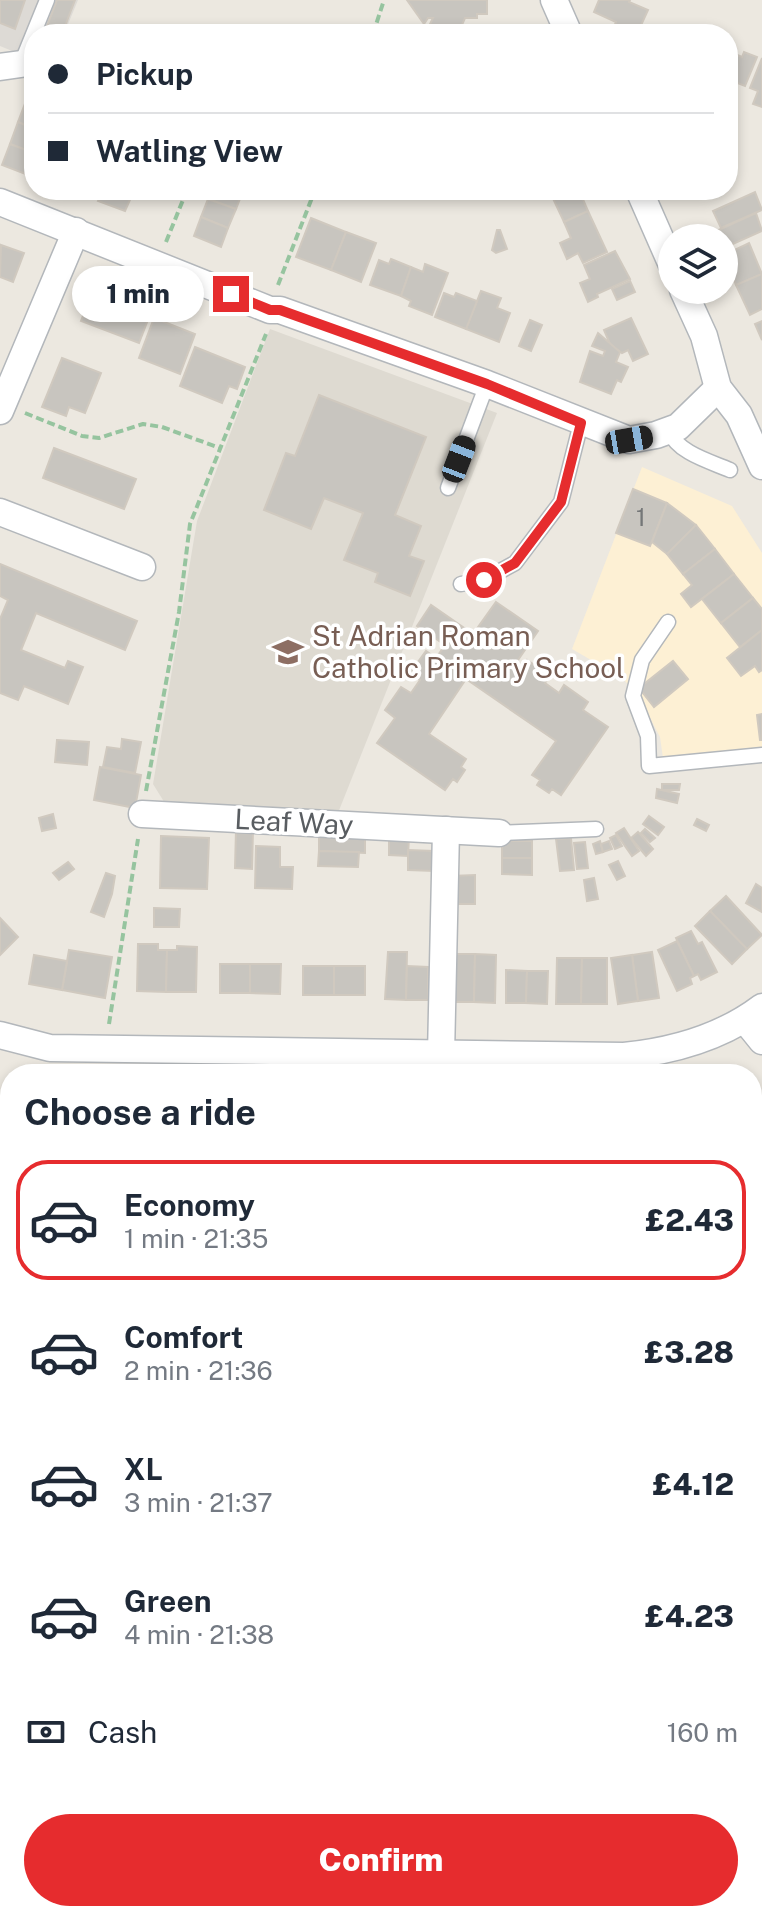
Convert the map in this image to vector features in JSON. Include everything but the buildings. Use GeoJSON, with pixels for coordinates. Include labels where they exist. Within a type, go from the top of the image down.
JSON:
{"type":"FeatureCollection","features":[{"type":"Feature","properties":{"kind":"street"},"geometry":{"type":"LineString","coordinates":[[554,0],[565,24]]}},
{"type":"Feature","properties":{"kind":"street"},"geometry":{"type":"LineString","coordinates":[[643,200],[658,233]]}},
{"type":"Feature","properties":{"kind":"street"},"geometry":{"type":"LineString","coordinates":[[0,202],[158,263],[253,304],[280,310],[487,384],[629,440],[678,427],[718,388]]}},
{"type":"Feature","properties":{"kind":"street"},"geometry":{"type":"LineString","coordinates":[[2,406],[76,231]]}},
{"type":"Feature","properties":{"kind":"street"},"geometry":{"type":"LineString","coordinates":[[689,304],[704,336],[718,388],[739,415],[762,466]]}},
{"type":"Feature","properties":{"kind":"street"},"geometry":{"type":"LineString","coordinates":[[0,512],[142,567]]}},
{"type":"Feature","properties":{"kind":"street","name":"Leaf Way"},"geometry":{"type":"LineString","coordinates":[[142,814],[499,833]]}},
{"type":"Feature","properties":{"kind":"street"},"geometry":{"type":"LineString","coordinates":[[441,1055],[446,830]]}},
{"type":"Feature","properties":{"kind":"street"},"geometry":{"type":"LineString","coordinates":[[0,1035],[50,1048],[108,1050],[624,1056],[663,1053],[693,1044],[754,1014],[762,1041]]}},
{"type":"Feature","properties":{"kind":"lane"},"geometry":{"type":"LineString","coordinates":[[33,24],[47,0]]}},
{"type":"Feature","properties":{"kind":"lane"},"geometry":{"type":"LineString","coordinates":[[10,65],[24,40]]}},
{"type":"Feature","properties":{"kind":"lane"},"geometry":{"type":"LineString","coordinates":[[448,488],[487,384]]}},
{"type":"Feature","properties":{"kind":"lane"},"geometry":{"type":"LineString","coordinates":[[461,584],[484,580],[515,563],[561,502],[581,423]]}},
{"type":"Feature","properties":{"kind":"lane"},"geometry":{"type":"LineString","coordinates":[[669,431],[684,449],[730,470]]}},
{"type":"Feature","properties":{"kind":"lane"},"geometry":{"type":"LineString","coordinates":[[668,622],[642,660],[633,696],[648,736],[649,766],[762,755]]}},
{"type":"Feature","properties":{"kind":"lane"},"geometry":{"type":"LineString","coordinates":[[499,833],[596,829]]}},
{"type":"Feature","properties":{"kind":"path"},"geometry":{"type":"LineString","coordinates":[[376,24],[384,0]]}},
{"type":"Feature","properties":{"kind":"path"},"geometry":{"type":"LineString","coordinates":[[158,263],[183,200]]}},
{"type":"Feature","properties":{"kind":"path"},"geometry":{"type":"LineString","coordinates":[[108,1050],[142,814],[179,612],[190,524],[269,324],[248,317],[259,291],[273,297],[311,200]]}},
{"type":"Feature","properties":{"kind":"path"},"geometry":{"type":"LineString","coordinates":[[2,406],[82,436],[99,438],[143,424],[162,427],[220,448]]}},
{"type":"Feature","properties":{"kind":"shaded area"},"geometry":{"type":"Polygon","coordinates":[[[0,0],[78,0],[68,24],[24,24],[24,56],[0,46],[0,0]]]}},
{"type":"Feature","properties":{"kind":"shaded area","name":"St Adrian Roman Catholic Primary School"},"geometry":{"type":"Polygon","coordinates":[[[270,329],[497,413],[338,813],[166,805],[153,784],[197,521],[270,329]]]}},
{"type":"Feature","properties":{"kind":"shaded area"},"geometry":{"type":"Polygon","coordinates":[[[642,467],[732,506],[762,553],[762,749],[663,758],[660,737],[638,695],[622,678],[572,649],[642,467]]]}},
{"type":"Feature","properties":{"kind":"place","name":"St Adrian Roman Catholic Primary School"},"geometry":{"type":"Point","coordinates":[288,652]}},
{"type":"Feature","properties":{"kind":"route"},"geometry":{"type":"LineString","coordinates":[[231,294],[487,384],[581,423],[561,502],[515,563],[484,580]]}}]}
